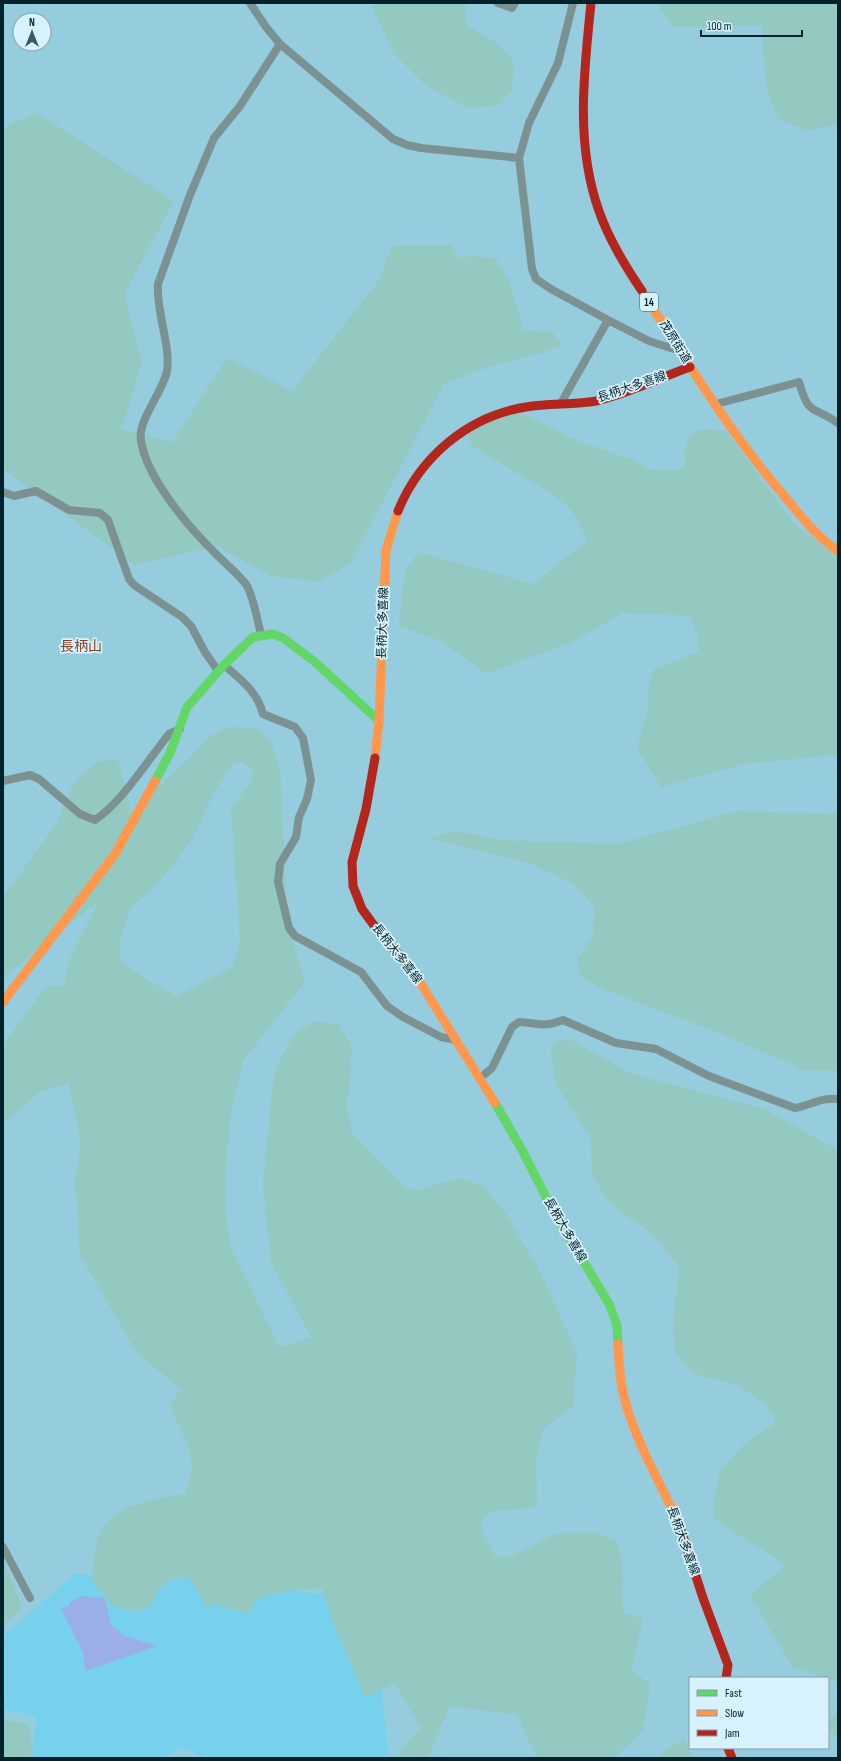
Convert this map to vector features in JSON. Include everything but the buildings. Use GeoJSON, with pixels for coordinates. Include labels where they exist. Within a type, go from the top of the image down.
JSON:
{"type":"FeatureCollection","features":[{"type":"Feature","properties":{"kind":"main road","name":"茂原街道"},"geometry":{"type":"LineString","coordinates":[[591,3],[583,83],[582,120],[586,157],[594,193],[602,215],[624,262],[690,367],[770,481],[804,520],[838,551]]}},
{"type":"Feature","properties":{"kind":"main road","name":"長柄大多喜線"},"geometry":{"type":"LineString","coordinates":[[690,367],[594,401],[561,403],[498,413],[466,429],[444,446],[430,460],[407,490],[390,530],[386,550],[378,721],[373,776],[352,862],[353,886],[362,908],[382,935],[413,971],[480,1078],[551,1207],[609,1304],[617,1325],[620,1378],[626,1405],[644,1449],[679,1524],[703,1598],[728,1665],[726,1677]]}},
{"type":"Feature","properties":{"kind":"main road"},"geometry":{"type":"LineString","coordinates":[[3,1002],[115,854],[170,753],[187,707],[221,668],[249,640],[261,635],[272,634],[283,638],[315,662],[378,721]]}},
{"type":"Feature","properties":{"kind":"street"},"geometry":{"type":"LineString","coordinates":[[250,3],[266,27],[280,44],[394,139],[407,145],[421,148],[519,158]]}},
{"type":"Feature","properties":{"kind":"street"},"geometry":{"type":"LineString","coordinates":[[498,3],[512,8],[515,3]]}},
{"type":"Feature","properties":{"kind":"street"},"geometry":{"type":"LineString","coordinates":[[573,3],[558,63],[529,123],[519,158],[532,270],[536,279],[608,320],[649,341],[681,351]]}},
{"type":"Feature","properties":{"kind":"street"},"geometry":{"type":"LineString","coordinates":[[261,635],[247,586],[211,550],[165,495],[144,455],[140,439],[142,428],[167,373],[168,361],[157,299],[158,284],[190,195],[214,138],[240,106],[280,44]]}},
{"type":"Feature","properties":{"kind":"street"},"geometry":{"type":"LineString","coordinates":[[561,403],[608,320]]}},
{"type":"Feature","properties":{"kind":"street"},"geometry":{"type":"LineString","coordinates":[[716,404],[799,382],[804,401],[808,407],[838,424]]}},
{"type":"Feature","properties":{"kind":"street"},"geometry":{"type":"LineString","coordinates":[[3,492],[14,496],[36,491],[69,510],[100,512],[111,524],[129,578],[134,585],[182,616],[191,626],[205,652],[221,668],[252,690],[260,702],[263,714],[296,728],[303,738],[311,780],[307,799],[299,817],[296,837],[280,864],[278,882],[289,928],[296,936],[361,972],[387,1006],[403,1018],[442,1037],[456,1040]]}},
{"type":"Feature","properties":{"kind":"street"},"geometry":{"type":"LineString","coordinates":[[3,781],[30,775],[39,779],[80,814],[95,820],[105,814],[169,734],[180,729]]}},
{"type":"Feature","properties":{"kind":"street"},"geometry":{"type":"LineString","coordinates":[[480,1078],[492,1068],[512,1027],[519,1022],[538,1025],[551,1025],[563,1020],[616,1043],[656,1049],[709,1076],[795,1108],[826,1097],[838,1099]]}},
{"type":"Feature","properties":{"kind":"street"},"geometry":{"type":"LineString","coordinates":[[3,1548],[30,1598]]}},
{"type":"Feature","properties":{"kind":"shaded area"},"geometry":{"type":"Polygon","coordinates":[[[74,1574],[232,1581],[340,1597],[380,1683],[390,1758],[199,1758],[198,1755],[181,1747],[164,1758],[32,1758],[36,1717],[3,1709],[3,1637],[74,1574]]]}},
{"type":"Feature","properties":{"kind":"shaded area"},"geometry":{"type":"Polygon","coordinates":[[[83,1596],[93,1598],[102,1597],[106,1602],[111,1625],[125,1636],[157,1646],[86,1671],[84,1665],[84,1655],[61,1609],[70,1605],[70,1602],[83,1596]]]}},
{"type":"Feature","properties":{"kind":"green space"},"geometry":{"type":"Polygon","coordinates":[[[370,3],[466,3],[466,24],[498,44],[514,62],[512,89],[500,105],[469,108],[426,86],[394,54],[370,3]]]}},
{"type":"Feature","properties":{"kind":"green space"},"geometry":{"type":"Polygon","coordinates":[[[656,3],[838,3],[838,124],[808,131],[778,119],[766,87],[762,26],[674,27],[656,3]]]}},
{"type":"Feature","properties":{"kind":"green space"},"geometry":{"type":"Polygon","coordinates":[[[36,112],[174,201],[124,295],[142,362],[122,429],[172,443],[227,358],[292,391],[380,279],[386,260],[394,245],[451,245],[459,258],[475,256],[496,259],[509,281],[524,330],[553,332],[562,346],[542,353],[497,364],[444,384],[351,563],[317,582],[270,576],[217,546],[135,565],[3,469],[3,128],[36,112]]]}},
{"type":"Feature","properties":{"kind":"green space"},"geometry":{"type":"Polygon","coordinates":[[[514,409],[571,438],[633,460],[652,470],[678,470],[685,466],[684,454],[690,435],[702,429],[726,431],[794,524],[838,556],[838,755],[744,764],[661,787],[637,748],[649,704],[648,692],[653,670],[699,651],[697,633],[689,616],[623,613],[572,642],[487,674],[441,641],[399,626],[405,571],[418,552],[533,584],[588,540],[572,511],[553,494],[472,446],[466,431],[514,409]]]}},
{"type":"Feature","properties":{"kind":"green space"},"geometry":{"type":"Polygon","coordinates":[[[227,728],[252,728],[259,730],[264,734],[274,749],[280,772],[288,927],[305,982],[243,1061],[230,1117],[226,1170],[226,1213],[230,1246],[280,1348],[311,1337],[271,1262],[263,1185],[272,1088],[278,1063],[296,1032],[314,1021],[339,1024],[352,1048],[347,1108],[352,1133],[403,1185],[417,1191],[437,1184],[463,1178],[483,1186],[505,1212],[539,1270],[577,1352],[573,1407],[542,1430],[536,1464],[537,1507],[489,1512],[480,1526],[496,1557],[511,1556],[557,1533],[595,1532],[618,1542],[622,1566],[623,1613],[643,1619],[631,1670],[650,1684],[643,1730],[614,1758],[539,1758],[536,1757],[517,1715],[450,1706],[428,1758],[398,1758],[403,1747],[421,1728],[395,1683],[365,1697],[333,1623],[322,1588],[286,1591],[258,1598],[247,1614],[210,1603],[209,1611],[189,1578],[175,1577],[157,1592],[152,1605],[135,1612],[113,1606],[92,1582],[97,1544],[99,1536],[105,1525],[113,1517],[131,1506],[152,1500],[185,1494],[192,1472],[190,1451],[170,1405],[181,1389],[137,1353],[80,1255],[75,1181],[81,1142],[69,1083],[40,1092],[3,1124],[3,1045],[47,985],[64,986],[69,960],[98,902],[3,978],[3,897],[57,823],[69,792],[81,775],[97,762],[118,759],[131,812],[191,757],[210,736],[227,728]],[[241,762],[231,765],[213,795],[194,836],[174,864],[149,893],[130,908],[120,941],[120,960],[141,976],[176,996],[233,967],[240,938],[231,809],[252,780],[252,768],[241,762]]]}},
{"type":"Feature","properties":{"kind":"green space"},"geometry":{"type":"Polygon","coordinates":[[[737,811],[838,814],[838,1071],[807,1071],[721,1034],[605,990],[581,977],[577,960],[593,935],[595,908],[574,884],[529,863],[427,838],[456,831],[503,840],[618,844],[737,811]]]}},
{"type":"Feature","properties":{"kind":"green space"},"geometry":{"type":"Polygon","coordinates":[[[569,1039],[630,1073],[764,1109],[838,1150],[837,1682],[829,1679],[829,1677],[822,1677],[792,1667],[750,1595],[786,1565],[714,1518],[714,1501],[720,1471],[745,1443],[776,1422],[766,1405],[738,1385],[692,1373],[676,1352],[673,1325],[679,1266],[656,1238],[637,1222],[620,1212],[605,1197],[592,1174],[591,1139],[555,1082],[551,1052],[557,1041],[569,1039]]]}},
{"type":"Feature","properties":{"kind":"green space"},"geometry":{"type":"Polygon","coordinates":[[[3,1558],[22,1608],[3,1625],[3,1558]]]}},
{"type":"Feature","properties":{"kind":"green space"},"geometry":{"type":"Polygon","coordinates":[[[838,1711],[838,1737],[829,1732],[829,1719],[838,1711]]]}},
{"type":"Feature","properties":{"kind":"green space"},"geometry":{"type":"Polygon","coordinates":[[[3,1720],[28,1724],[33,1750],[30,1758],[3,1758],[3,1720]]]}},
{"type":"Feature","properties":{"kind":"green space"},"geometry":{"type":"Polygon","coordinates":[[[684,1739],[693,1758],[660,1758],[664,1751],[684,1739]]]}},
{"type":"Feature","properties":{"kind":"traffic: fast"},"geometry":{"type":"LineString","coordinates":[[155,781],[170,753],[187,707],[224,665],[253,637],[273,634],[283,638],[315,662],[379,721]]}},
{"type":"Feature","properties":{"kind":"traffic: fast"},"geometry":{"type":"LineString","coordinates":[[495,1103],[522,1150],[551,1207],[609,1304],[617,1325],[618,1344]]}},
{"type":"Feature","properties":{"kind":"traffic: slow"},"geometry":{"type":"LineString","coordinates":[[642,291],[691,369],[743,444],[807,523],[838,551]]}},
{"type":"Feature","properties":{"kind":"traffic: slow"},"geometry":{"type":"LineString","coordinates":[[375,758],[379,721],[386,550],[398,511]]}},
{"type":"Feature","properties":{"kind":"traffic: slow"},"geometry":{"type":"LineString","coordinates":[[3,1002],[115,854],[155,781]]}},
{"type":"Feature","properties":{"kind":"traffic: slow"},"geometry":{"type":"LineString","coordinates":[[403,959],[413,971],[495,1103]]}},
{"type":"Feature","properties":{"kind":"traffic: slow"},"geometry":{"type":"LineString","coordinates":[[618,1344],[622,1389],[631,1419],[643,1450],[679,1524]]}},
{"type":"Feature","properties":{"kind":"traffic: jam"},"geometry":{"type":"LineString","coordinates":[[591,3],[583,108],[584,134],[591,186],[603,222],[618,252],[642,291]]}},
{"type":"Feature","properties":{"kind":"traffic: jam"},"geometry":{"type":"LineString","coordinates":[[398,511],[407,491],[419,473],[433,457],[448,442],[485,419],[526,407],[587,402],[608,398],[690,367]]}},
{"type":"Feature","properties":{"kind":"traffic: jam"},"geometry":{"type":"LineString","coordinates":[[375,758],[366,809],[352,862],[353,886],[362,909],[381,935],[403,959]]}},
{"type":"Feature","properties":{"kind":"traffic: jam"},"geometry":{"type":"LineString","coordinates":[[679,1524],[703,1598],[728,1665],[726,1677]]}},
{"type":"Feature","properties":{"kind":"traffic: jam"},"geometry":{"type":"LineString","coordinates":[[728,1749],[732,1758]]}},
{"type":"Feature","properties":{"kind":"district","name":"長柄山"},"geometry":{"type":"Point","coordinates":[81,646]}}]}
